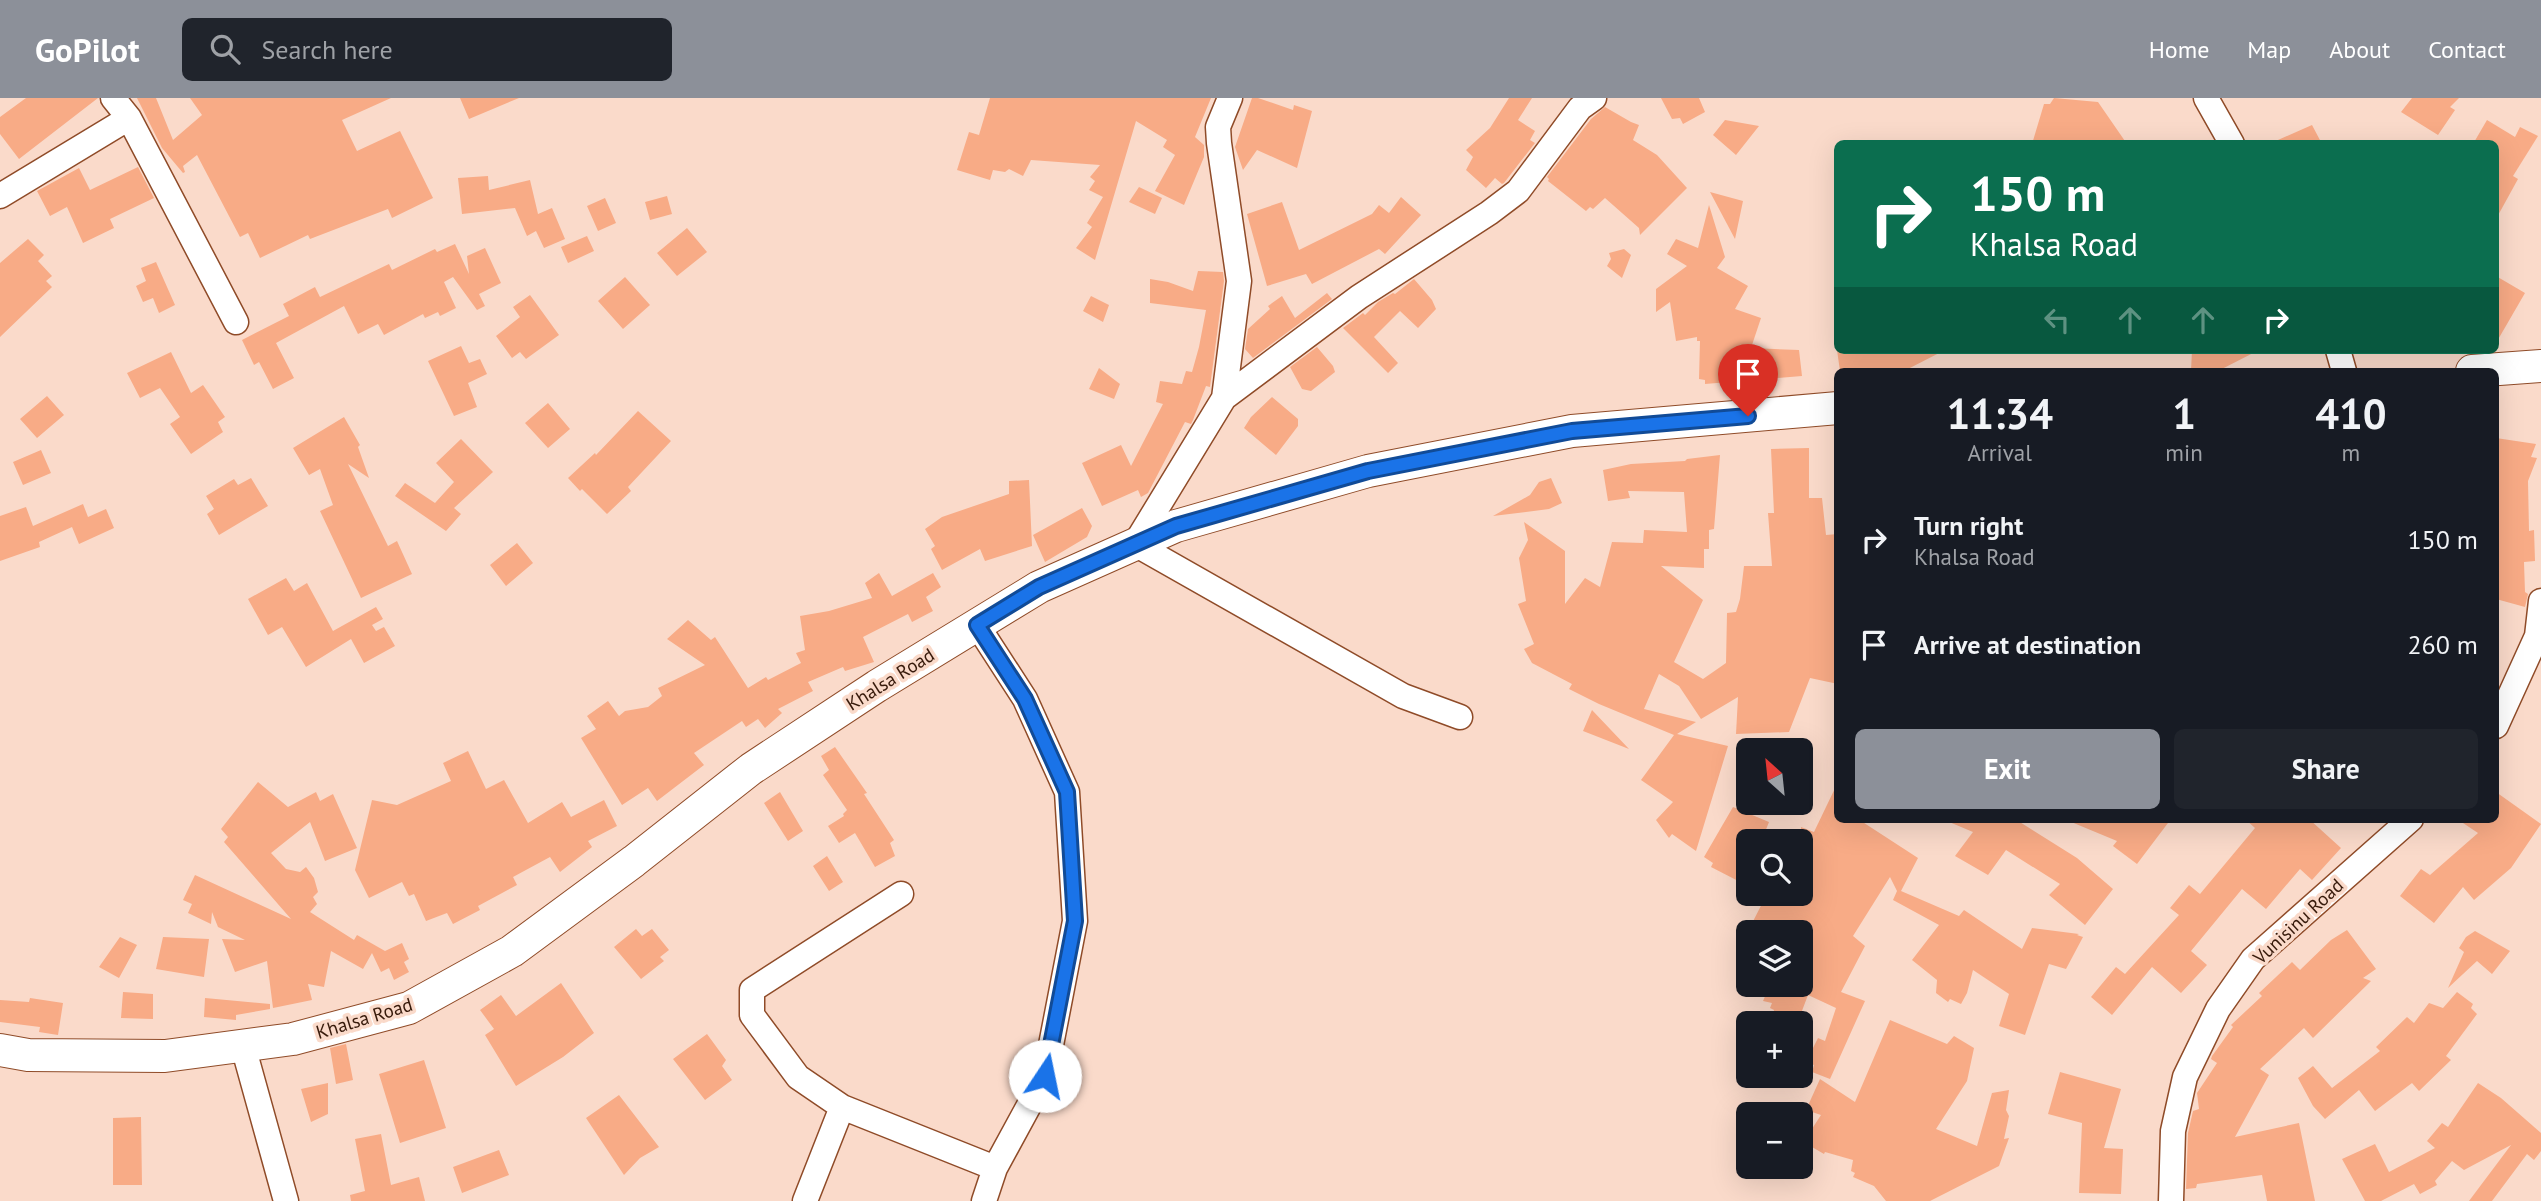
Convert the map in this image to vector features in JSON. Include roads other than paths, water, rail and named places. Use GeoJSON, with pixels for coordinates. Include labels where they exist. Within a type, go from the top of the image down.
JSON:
{"type":"FeatureCollection","features":[{"type":"Feature","properties":{"kind":"main road"},"geometry":{"type":"LineString","coordinates":[[2499,369],[2541,366]]}},
{"type":"Feature","properties":{"kind":"main road","name":"Khalsa Road"},"geometry":{"type":"LineString","coordinates":[[0,1050],[28,1055],[165,1056],[293,1039],[409,1008],[512,951],[634,861],[751,769],[877,686],[1039,587],[1176,526],[1368,471],[1558,434],[1834,408]]}},
{"type":"Feature","properties":{"kind":"street"},"geometry":{"type":"LineString","coordinates":[[113,98],[129,118],[236,322]]}},
{"type":"Feature","properties":{"kind":"street"},"geometry":{"type":"LineString","coordinates":[[1224,398],[1239,281],[1218,127],[1230,98]]}},
{"type":"Feature","properties":{"kind":"street"},"geometry":{"type":"LineString","coordinates":[[1460,717],[1403,696],[1135,544],[1224,398],[1359,297],[1489,213],[1518,191],[1580,108],[1594,98]]}},
{"type":"Feature","properties":{"kind":"street"},"geometry":{"type":"LineString","coordinates":[[2206,98],[2230,140]]}},
{"type":"Feature","properties":{"kind":"street"},"geometry":{"type":"LineString","coordinates":[[0,196],[129,118]]}},
{"type":"Feature","properties":{"kind":"street"},"geometry":{"type":"LineString","coordinates":[[2499,719],[2537,636],[2541,601]]}},
{"type":"Feature","properties":{"kind":"street"},"geometry":{"type":"LineString","coordinates":[[977,625],[1025,699],[1067,792],[1075,921],[1045,1076],[995,1168],[984,1201]]}},
{"type":"Feature","properties":{"kind":"street","name":"Vunisinu Road"},"geometry":{"type":"LineString","coordinates":[[2171,1201],[2173,1131],[2185,1077],[2218,1009],[2253,959],[2406,823]]}},
{"type":"Feature","properties":{"kind":"street"},"geometry":{"type":"LineString","coordinates":[[901,894],[752,990],[752,1016],[798,1077],[842,1107],[995,1168]]}},
{"type":"Feature","properties":{"kind":"street"},"geometry":{"type":"LineString","coordinates":[[243,1046],[286,1201]]}},
{"type":"Feature","properties":{"kind":"street"},"geometry":{"type":"LineString","coordinates":[[805,1201],[842,1107]]}}]}
